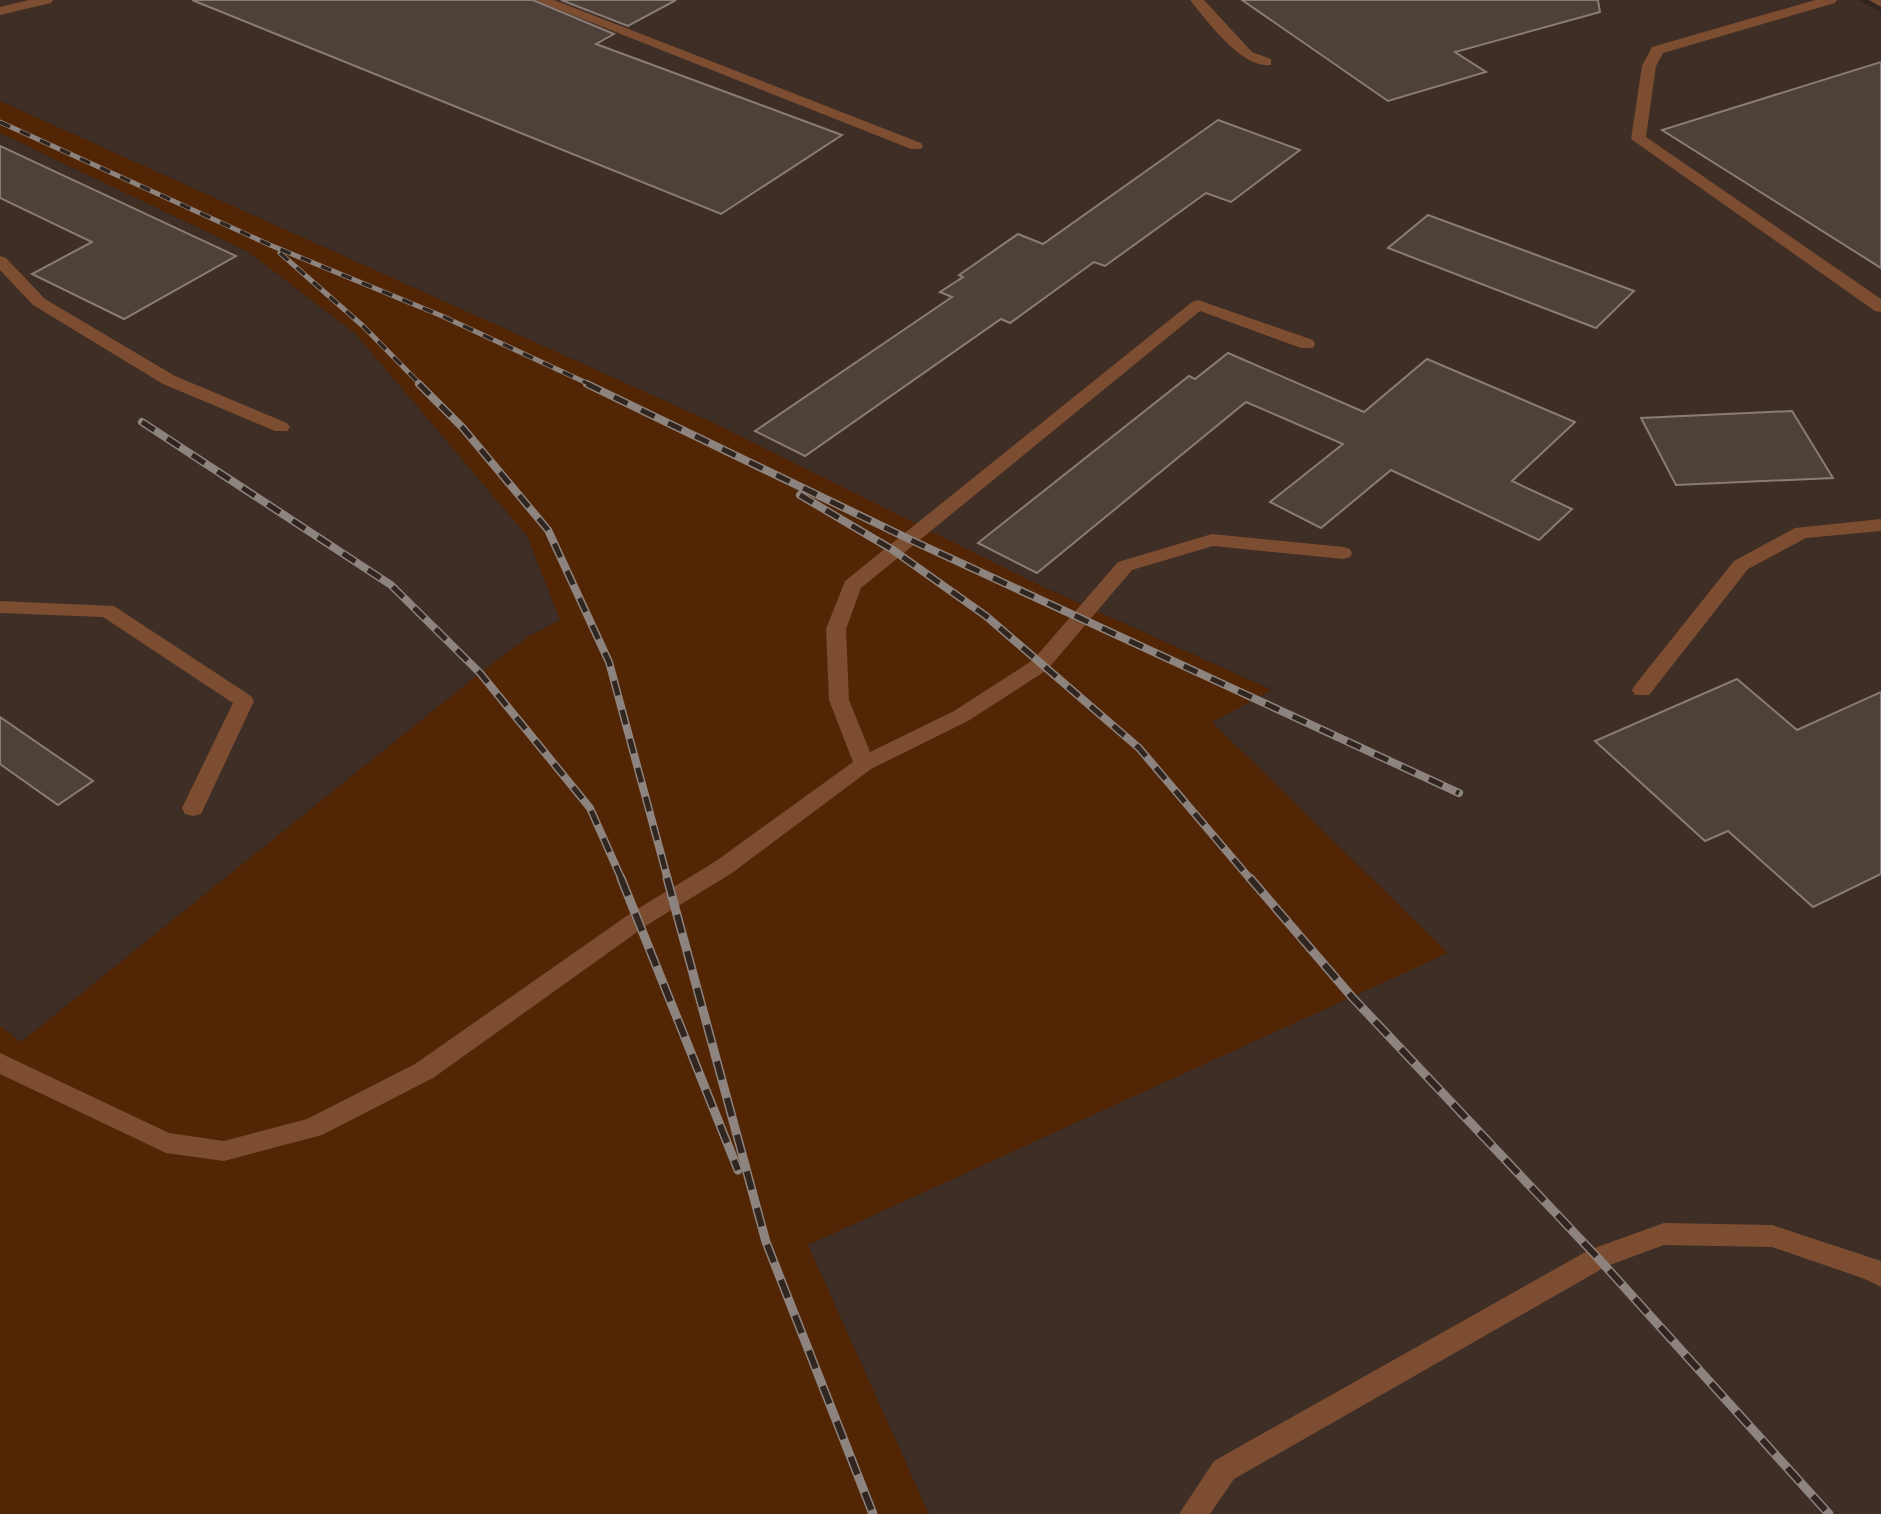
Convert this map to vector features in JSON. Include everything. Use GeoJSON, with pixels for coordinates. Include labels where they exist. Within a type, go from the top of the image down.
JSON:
{"type":"FeatureCollection","features":[{"type":"Feature","properties":{"kind":"street"},"geometry":{"type":"LineString","coordinates":[[0,11],[46,0]]}},
{"type":"Feature","properties":{"kind":"street"},"geometry":{"type":"LineString","coordinates":[[542,0],[916,146]]}},
{"type":"Feature","properties":{"kind":"street"},"geometry":{"type":"LineString","coordinates":[[1197,0],[1247,55],[1266,62]]}},
{"type":"Feature","properties":{"kind":"street"},"geometry":{"type":"LineString","coordinates":[[1830,0],[1657,50],[1649,66],[1638,139],[1881,307]]}},
{"type":"Feature","properties":{"kind":"street"},"geometry":{"type":"LineString","coordinates":[[1876,0],[1881,3]]}},
{"type":"Feature","properties":{"kind":"street"},"geometry":{"type":"LineString","coordinates":[[0,261],[39,302],[157,373],[281,426]]}},
{"type":"Feature","properties":{"kind":"street"},"geometry":{"type":"LineString","coordinates":[[864,764],[838,699],[836,629],[852,585],[1198,304],[1307,344]]}},
{"type":"Feature","properties":{"kind":"street"},"geometry":{"type":"LineString","coordinates":[[1642,690],[1741,565],[1802,532],[1881,525]]}},
{"type":"Feature","properties":{"kind":"street"},"geometry":{"type":"LineString","coordinates":[[0,1063],[166,1143],[224,1151],[313,1128],[424,1071],[639,919],[724,867],[864,764],[961,716],[1040,665],[1125,566],[1212,540],[1343,553]]}},
{"type":"Feature","properties":{"kind":"street"},"geometry":{"type":"LineString","coordinates":[[0,607],[107,611],[244,701],[193,808]]}},
{"type":"Feature","properties":{"kind":"street"},"geometry":{"type":"LineString","coordinates":[[1193,1514],[1224,1470],[1598,1258],[1664,1234],[1772,1236],[1874,1270],[1881,1275]]}},
{"type":"Feature","properties":{"kind":"shaded area"},"geometry":{"type":"Polygon","coordinates":[[[0,0],[1858,0],[1881,12],[1881,1514],[929,1514],[808,1245],[1447,952],[1212,722],[1271,689],[1039,585],[714,423],[0,101],[0,0]]]}},
{"type":"Feature","properties":{"kind":"shaded area"},"geometry":{"type":"Polygon","coordinates":[[[0,101],[714,423],[1039,585],[1272,690],[1212,722],[1448,953],[808,1245],[929,1514],[0,1514],[0,1026],[21,1042],[480,673],[528,637],[560,620],[527,536],[355,333],[247,251],[0,133],[0,101]]]}},
{"type":"Feature","properties":{"kind":"shaded area"},"geometry":{"type":"Polygon","coordinates":[[[0,133],[247,251],[355,333],[527,536],[560,620],[528,637],[480,673],[21,1042],[0,1026],[0,133]]]}},
{"type":"Feature","properties":{"kind":"building"},"geometry":{"type":"Polygon","coordinates":[[[192,0],[533,0],[614,34],[596,44],[842,135],[721,214],[192,0]]]}},
{"type":"Feature","properties":{"kind":"building"},"geometry":{"type":"Polygon","coordinates":[[[561,0],[676,0],[628,26],[561,0]]]}},
{"type":"Feature","properties":{"kind":"building"},"geometry":{"type":"Polygon","coordinates":[[[1242,0],[1598,0],[1600,12],[1455,52],[1486,72],[1388,101],[1242,0]]]}},
{"type":"Feature","properties":{"kind":"building"},"geometry":{"type":"Polygon","coordinates":[[[1881,62],[1881,268],[1662,130],[1881,62]]]}},
{"type":"Feature","properties":{"kind":"building"},"geometry":{"type":"Polygon","coordinates":[[[1218,120],[1300,150],[1231,202],[1206,193],[1105,266],[1094,262],[1010,323],[1001,319],[805,456],[755,431],[952,297],[940,292],[963,277],[959,275],[1018,234],[1043,244],[1218,120]]]}},
{"type":"Feature","properties":{"kind":"building"},"geometry":{"type":"Polygon","coordinates":[[[0,146],[236,256],[124,319],[32,274],[92,242],[0,198],[0,146]]]}},
{"type":"Feature","properties":{"kind":"building"},"geometry":{"type":"Polygon","coordinates":[[[1428,215],[1634,291],[1596,328],[1388,248],[1428,215]]]}},
{"type":"Feature","properties":{"kind":"building"},"geometry":{"type":"Polygon","coordinates":[[[1228,353],[1364,412],[1427,359],[1575,422],[1512,481],[1572,509],[1539,540],[1391,470],[1321,528],[1270,502],[1343,444],[1246,402],[1037,573],[978,543],[1189,376],[1195,379],[1228,353]]]}},
{"type":"Feature","properties":{"kind":"building"},"geometry":{"type":"Polygon","coordinates":[[[1792,411],[1833,478],[1676,485],[1641,418],[1792,411]]]}},
{"type":"Feature","properties":{"kind":"building"},"geometry":{"type":"Polygon","coordinates":[[[1737,679],[1797,730],[1881,692],[1881,874],[1813,907],[1728,831],[1705,841],[1595,741],[1737,679]]]}},
{"type":"Feature","properties":{"kind":"building"},"geometry":{"type":"Polygon","coordinates":[[[0,717],[93,781],[58,805],[0,764],[0,717]]]}},
{"type":"Feature","properties":{"kind":"railway"},"geometry":{"type":"LineString","coordinates":[[0,122],[270,245],[442,316],[591,385]]}},
{"type":"Feature","properties":{"kind":"railway"},"geometry":{"type":"LineString","coordinates":[[280,253],[363,326],[421,385]]}},
{"type":"Feature","properties":{"kind":"railway"},"geometry":{"type":"LineString","coordinates":[[419,384],[462,427],[548,530],[609,662],[668,880]]}},
{"type":"Feature","properties":{"kind":"railway"},"geometry":{"type":"LineString","coordinates":[[587,384],[911,540],[1459,793]]}},
{"type":"Feature","properties":{"kind":"railway"},"geometry":{"type":"LineString","coordinates":[[142,422],[391,585],[480,673],[590,808],[622,880]]}},
{"type":"Feature","properties":{"kind":"railway"},"geometry":{"type":"LineString","coordinates":[[800,495],[893,550],[986,616],[1139,748],[1251,880]]}},
{"type":"Feature","properties":{"kind":"railway"},"geometry":{"type":"LineString","coordinates":[[621,878],[738,1170]]}},
{"type":"Feature","properties":{"kind":"railway"},"geometry":{"type":"LineString","coordinates":[[667,878],[766,1242],[873,1514]]}},
{"type":"Feature","properties":{"kind":"railway"},"geometry":{"type":"LineString","coordinates":[[1250,878],[1352,997],[1598,1258],[1829,1514]]}}]}
